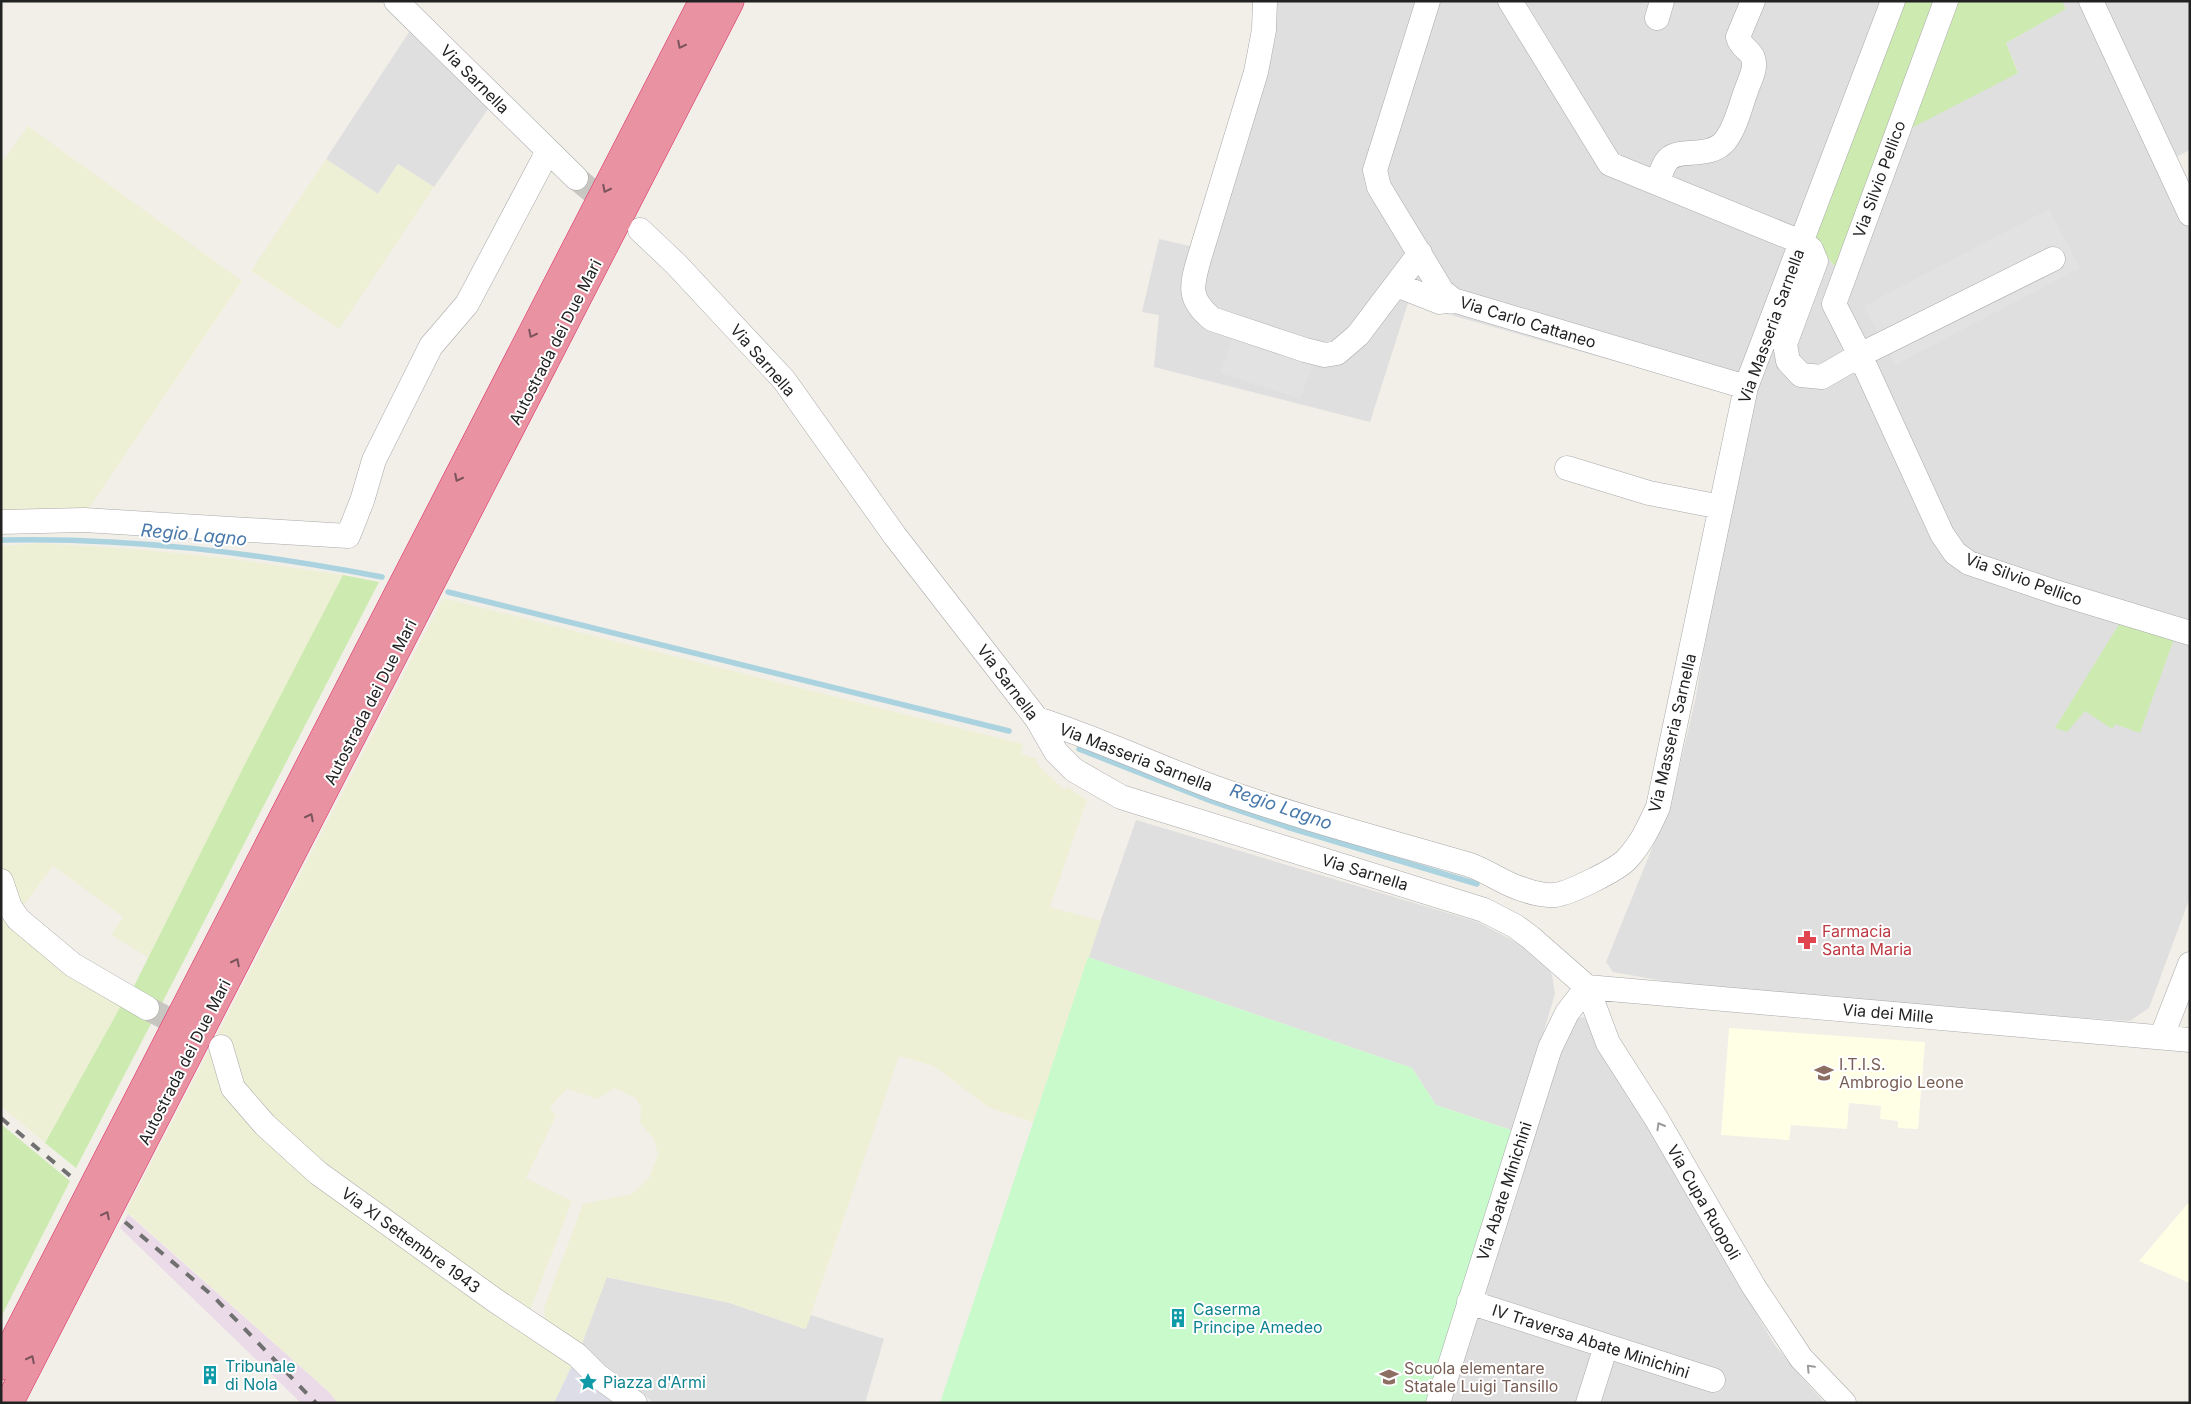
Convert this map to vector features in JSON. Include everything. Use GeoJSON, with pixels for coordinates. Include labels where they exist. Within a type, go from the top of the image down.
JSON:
{"type":"FeatureCollection","features":[{"type":"Feature","properties":{"kind":"highway","name":"Autostrada dei Due Mari"},"geometry":{"type":"LineString","coordinates":[[1,1366],[703,1]]}},
{"type":"Feature","properties":{"kind":"highway","name":"Autostrada dei Due Mari"},"geometry":{"type":"LineString","coordinates":[[9,1403],[730,1]]}},
{"type":"Feature","properties":{"kind":"street","name":"Via Sarnella"},"geometry":{"type":"LineString","coordinates":[[396,1],[576,178]]}},
{"type":"Feature","properties":{"kind":"street"},"geometry":{"type":"LineString","coordinates":[[1265,1],[1264,30],[1256,72],[1199,259],[1192,285],[1194,298],[1202,310],[1212,318],[1305,350],[1325,355],[1337,353],[1358,335],[1420,253]]}},
{"type":"Feature","properties":{"kind":"street","name":"Via Carlo Cattaneo"},"geometry":{"type":"LineString","coordinates":[[1428,1],[1375,170],[1379,187],[1442,290],[1453,300],[1746,387]]}},
{"type":"Feature","properties":{"kind":"street"},"geometry":{"type":"LineString","coordinates":[[1510,1],[1610,164],[1801,242],[1811,249],[1816,261],[1786,344],[1788,361],[1801,376],[1822,377],[1860,355],[2053,258]]}},
{"type":"Feature","properties":{"kind":"street"},"geometry":{"type":"LineString","coordinates":[[1657,183],[1666,161],[1676,154],[1711,151],[1724,141],[1733,125],[1754,68],[1753,57],[1740,43],[1738,37],[1752,1]]}},
{"type":"Feature","properties":{"kind":"street","name":"Via Masseria Sarnella"},"geometry":{"type":"LineString","coordinates":[[1037,719],[1088,737],[1213,787],[1299,816],[1470,864],[1485,870],[1496,879],[1525,890],[1555,895],[1609,873],[1626,861],[1646,834],[1658,807],[1746,387],[1893,1]]}},
{"type":"Feature","properties":{"kind":"street","name":"Via Silvio Pellico"},"geometry":{"type":"LineString","coordinates":[[1946,1],[1834,304],[1860,355],[1942,534],[1955,553],[1969,563],[2055,592],[2190,633]]}},
{"type":"Feature","properties":{"kind":"street"},"geometry":{"type":"LineString","coordinates":[[2091,1],[2190,214]]}},
{"type":"Feature","properties":{"kind":"street"},"geometry":{"type":"LineString","coordinates":[[1,522],[84,520],[348,536],[362,501],[374,460],[431,346],[466,304],[548,150]]}},
{"type":"Feature","properties":{"kind":"street","name":"Via Sarnella"},"geometry":{"type":"LineString","coordinates":[[640,230],[676,264],[784,380],[895,536],[1037,719],[1056,752],[1074,770],[1121,797],[1484,910],[1515,926],[1530,937],[1587,987]]}},
{"type":"Feature","properties":{"kind":"street"},"geometry":{"type":"LineString","coordinates":[[1394,288],[1402,286],[1440,302],[1453,300]]}},
{"type":"Feature","properties":{"kind":"street"},"geometry":{"type":"LineString","coordinates":[[1567,468],[1649,493],[1721,507]]}},
{"type":"Feature","properties":{"kind":"street"},"geometry":{"type":"LineString","coordinates":[[1484,910],[1496,879]]}},
{"type":"Feature","properties":{"kind":"street"},"geometry":{"type":"LineString","coordinates":[[1,881],[10,907],[18,919],[73,965],[147,1008]]}},
{"type":"Feature","properties":{"kind":"street"},"geometry":{"type":"LineString","coordinates":[[2162,1036],[2190,964]]}},
{"type":"Feature","properties":{"kind":"street","name":"Via dei Mille"},"geometry":{"type":"LineString","coordinates":[[1587,987],[2162,1036],[2190,1040]]}},
{"type":"Feature","properties":{"kind":"street","name":"Via Abate Minichini"},"geometry":{"type":"LineString","coordinates":[[1438,1403],[1550,1048],[1566,1013],[1587,987]]}},
{"type":"Feature","properties":{"kind":"street","name":"Via Cupa Ruopoli"},"geometry":{"type":"LineString","coordinates":[[1587,987],[1608,1043],[1656,1118],[1754,1287],[1801,1358],[1844,1403]]}},
{"type":"Feature","properties":{"kind":"street","name":"Via XI Settembre 1943"},"geometry":{"type":"LineString","coordinates":[[221,1047],[233,1088],[265,1125],[318,1173],[496,1301],[577,1355],[598,1376],[636,1403]]}},
{"type":"Feature","properties":{"kind":"street","name":"IV Traversa Abate Minichini"},"geometry":{"type":"LineString","coordinates":[[1469,1302],[1713,1380]]}},
{"type":"Feature","properties":{"kind":"street"},"geometry":{"type":"LineString","coordinates":[[1588,1403],[1606,1346]]}},
{"type":"Feature","properties":{"kind":"shaded area"},"geometry":{"type":"Polygon","coordinates":[[[1256,1],[1882,1],[1735,395],[1408,303],[1370,422],[1154,367],[1159,315],[1142,312],[1159,239],[1198,248],[1255,35],[1256,1]]]}},
{"type":"Feature","properties":{"kind":"shaded area"},"geometry":{"type":"Polygon","coordinates":[[[1938,1],[1958,1],[1955,4],[2018,72],[2006,43],[2065,9],[2062,1],[2190,1],[2190,150],[2172,159],[2190,196],[2190,897],[2149,1008],[2130,1021],[1886,1005],[1720,991],[1613,972],[1606,962],[1672,799],[1695,701],[1749,406],[1812,236],[1834,266],[1938,1]]]}},
{"type":"Feature","properties":{"kind":"shaded area"},"geometry":{"type":"Polygon","coordinates":[[[409,32],[488,109],[434,187],[398,164],[378,194],[326,159],[409,32]]]}},
{"type":"Feature","properties":{"kind":"shaded area"},"geometry":{"type":"Polygon","coordinates":[[[28,126],[242,281],[85,514],[1,515],[1,164],[28,126]]]}},
{"type":"Feature","properties":{"kind":"shaded area"},"geometry":{"type":"Polygon","coordinates":[[[326,159],[378,194],[398,164],[434,187],[339,329],[251,271],[326,159]]]}},
{"type":"Feature","properties":{"kind":"shaded area"},"geometry":{"type":"Polygon","coordinates":[[[2049,209],[2080,268],[1895,365],[1864,306],[2049,209]]]}},
{"type":"Feature","properties":{"kind":"shaded area"},"geometry":{"type":"Polygon","coordinates":[[[1234,335],[1314,363],[1300,399],[1220,373],[1234,335]]]}},
{"type":"Feature","properties":{"kind":"shaded area"},"geometry":{"type":"Polygon","coordinates":[[[38,543],[133,549],[226,558],[343,575],[148,957],[111,935],[123,917],[53,866],[19,911],[1,863],[1,546],[38,543]]]}},
{"type":"Feature","properties":{"kind":"shaded area"},"geometry":{"type":"Polygon","coordinates":[[[443,598],[1023,744],[1021,754],[1037,759],[1036,763],[1064,790],[1067,787],[1087,800],[1050,907],[1101,921],[1033,1122],[988,1107],[934,1066],[899,1056],[806,1329],[730,1303],[607,1277],[580,1349],[545,1320],[544,1308],[583,1204],[632,1194],[649,1178],[658,1155],[654,1139],[640,1123],[641,1107],[636,1098],[614,1088],[598,1099],[567,1089],[550,1107],[556,1116],[526,1178],[572,1201],[524,1326],[575,1360],[554,1403],[338,1403],[328,1391],[126,1211],[443,598]]]}},
{"type":"Feature","properties":{"kind":"shaded area"},"geometry":{"type":"Polygon","coordinates":[[[1136,820],[1478,922],[1542,956],[1552,975],[1555,994],[1514,1131],[1436,1105],[1412,1068],[1088,957],[1136,820]]]}},
{"type":"Feature","properties":{"kind":"shaded area"},"geometry":{"type":"Polygon","coordinates":[[[1,896],[123,1002],[45,1143],[1,1106],[1,896]]]}},
{"type":"Feature","properties":{"kind":"shaded area"},"geometry":{"type":"Polygon","coordinates":[[[1584,1017],[1672,1161],[1686,1193],[1774,1344],[1825,1403],[1447,1403],[1530,1134],[1570,1030],[1577,1018],[1584,1017]]]}},
{"type":"Feature","properties":{"kind":"shaded area","name":"I.T.I.S. Ambrogio Leone"},"geometry":{"type":"Polygon","coordinates":[[[1729,1028],[1925,1042],[1918,1129],[1898,1128],[1898,1121],[1880,1119],[1881,1106],[1849,1103],[1847,1129],[1791,1125],[1789,1140],[1721,1135],[1729,1028]]]}},
{"type":"Feature","properties":{"kind":"shaded area"},"geometry":{"type":"Polygon","coordinates":[[[2190,1201],[2190,1283],[2139,1261],[2190,1201]]]}},
{"type":"Feature","properties":{"kind":"shaded area"},"geometry":{"type":"Polygon","coordinates":[[[128,1214],[328,1391],[338,1403],[301,1403],[120,1228],[128,1214]]]}},
{"type":"Feature","properties":{"kind":"shaded area"},"geometry":{"type":"Polygon","coordinates":[[[606,1277],[730,1303],[805,1329],[811,1315],[884,1339],[865,1403],[654,1403],[613,1371],[580,1349],[606,1277]]]}},
{"type":"Feature","properties":{"kind":"shaded area","name":"Piazza d'Armi"},"geometry":{"type":"Polygon","coordinates":[[[577,1355],[639,1403],[554,1403],[577,1355]]]}},
{"type":"Feature","properties":{"kind":"green space"},"geometry":{"type":"Polygon","coordinates":[[[1896,1],[1938,1],[1835,267],[1812,236],[1896,1]]]}},
{"type":"Feature","properties":{"kind":"green space"},"geometry":{"type":"Polygon","coordinates":[[[1958,1],[2062,1],[2066,9],[2006,43],[2018,73],[1904,132],[1958,1]]]}},
{"type":"Feature","properties":{"kind":"green space"},"geometry":{"type":"Polygon","coordinates":[[[343,575],[379,582],[160,1007],[131,992],[247,760],[343,575]]]}},
{"type":"Feature","properties":{"kind":"green space"},"geometry":{"type":"Polygon","coordinates":[[[2121,621],[2174,639],[2140,733],[2115,724],[2112,729],[2085,711],[2067,732],[2055,728],[2121,621]]]}},
{"type":"Feature","properties":{"kind":"green space"},"geometry":{"type":"Polygon","coordinates":[[[1088,957],[1412,1068],[1436,1105],[1514,1131],[1431,1403],[940,1403],[1088,957]]]}},
{"type":"Feature","properties":{"kind":"green space"},"geometry":{"type":"Polygon","coordinates":[[[123,1002],[154,1018],[76,1168],[45,1143],[123,1002]]]}},
{"type":"Feature","properties":{"kind":"green space"},"geometry":{"type":"Polygon","coordinates":[[[1,1124],[70,1181],[1,1317],[1,1124]]]}},
{"type":"Feature","properties":{"kind":"waterway","name":"Regio Lagno"},"geometry":{"type":"LineString","coordinates":[[1,540],[97,541],[193,548],[335,568],[382,577]]}},
{"type":"Feature","properties":{"kind":"waterway"},"geometry":{"type":"LineString","coordinates":[[448,592],[1009,731]]}},
{"type":"Feature","properties":{"kind":"waterway","name":"Regio Lagno"},"geometry":{"type":"LineString","coordinates":[[1079,749],[1211,801],[1287,827],[1477,884]]}},
{"type":"Feature","properties":{"kind":"tunnel"},"geometry":{"type":"LineString","coordinates":[[576,178],[615,210]]}},
{"type":"Feature","properties":{"kind":"tunnel"},"geometry":{"type":"LineString","coordinates":[[147,1008],[193,1032]]}},
{"type":"Feature","properties":{"kind":"railway"},"geometry":{"type":"LineString","coordinates":[[1,1118],[74,1179]]}},
{"type":"Feature","properties":{"kind":"railway"},"geometry":{"type":"LineString","coordinates":[[125,1222],[213,1296],[316,1403]]}},
{"type":"Feature","properties":{"kind":"place","name":"Farmacia Santa Maria"},"geometry":{"type":"Point","coordinates":[1807,940]}},
{"type":"Feature","properties":{"kind":"place","name":"I.T.I.S. Ambrogio Leone"},"geometry":{"type":"Point","coordinates":[1824,1073]}},
{"type":"Feature","properties":{"kind":"place","name":"Caserma Principe Amedeo"},"geometry":{"type":"Point","coordinates":[1178,1318]}},
{"type":"Feature","properties":{"kind":"place","name":"Tribunale di Nola"},"geometry":{"type":"Point","coordinates":[210,1375]}},
{"type":"Feature","properties":{"kind":"place","name":"Scuola elementare Statale Luigi Tansillo"},"geometry":{"type":"Point","coordinates":[1389,1377]}},
{"type":"Feature","properties":{"kind":"place","name":"Piazza d'Armi"},"geometry":{"type":"Point","coordinates":[588,1382]}}]}
